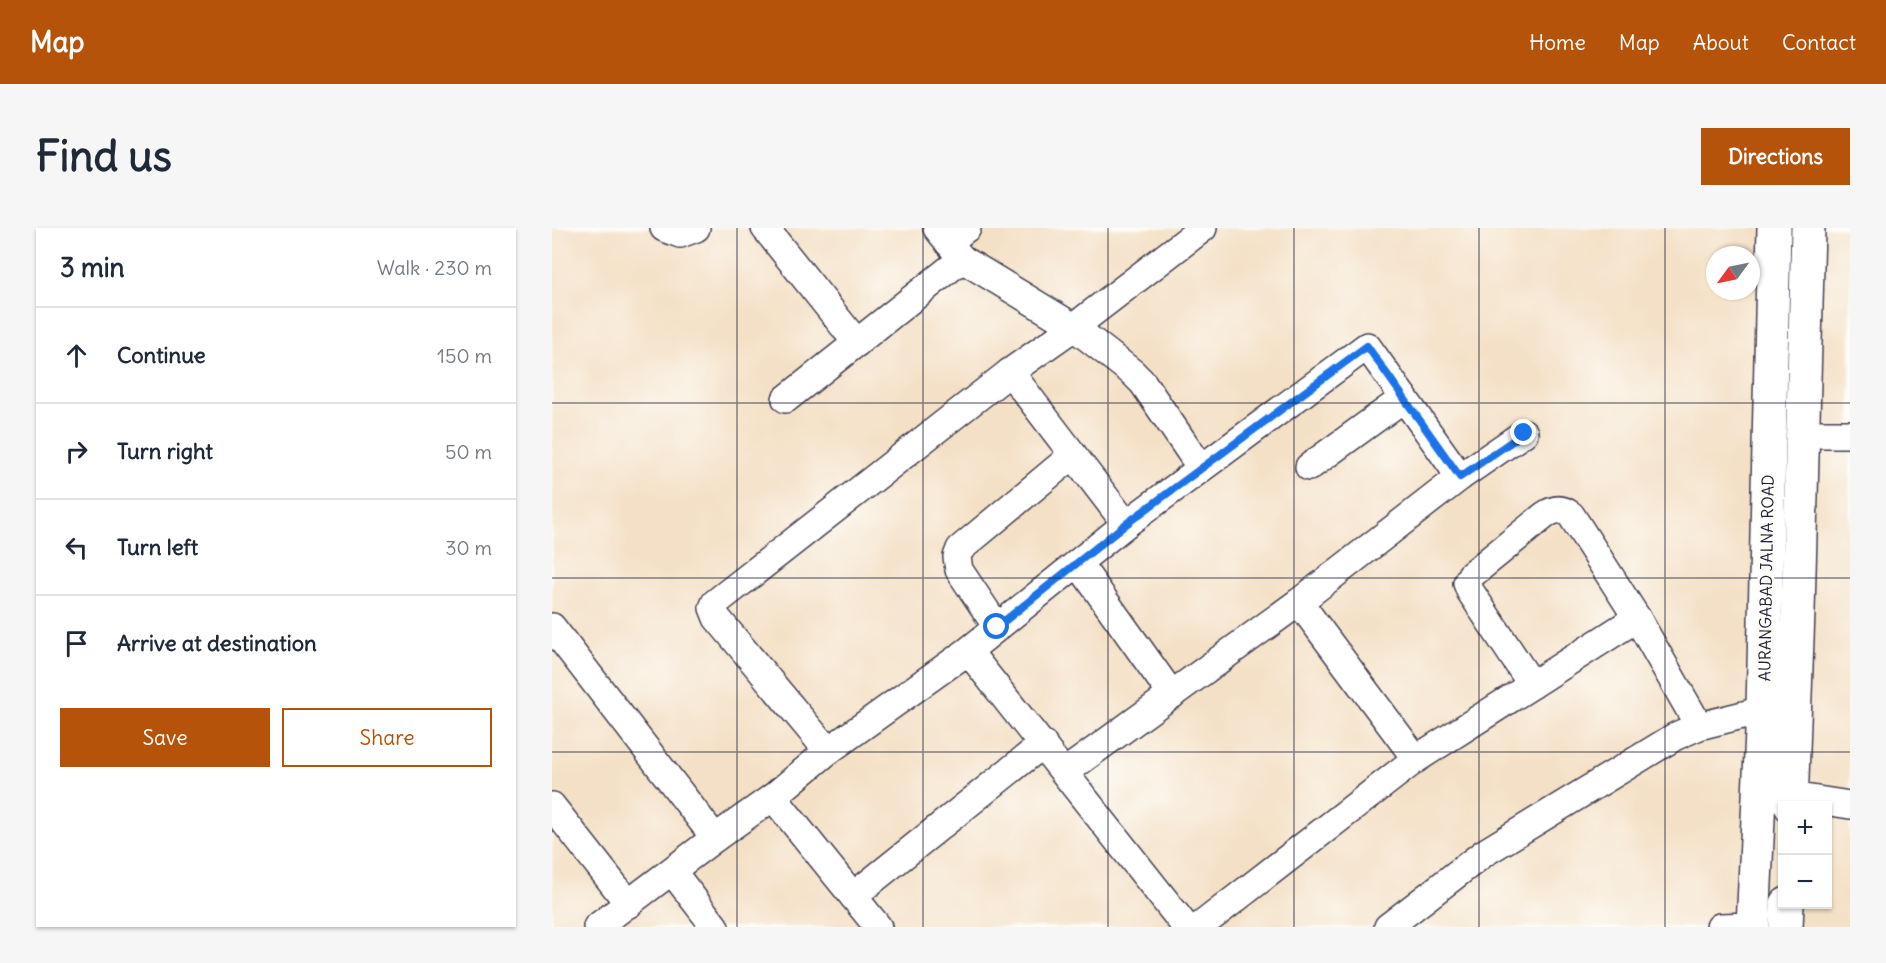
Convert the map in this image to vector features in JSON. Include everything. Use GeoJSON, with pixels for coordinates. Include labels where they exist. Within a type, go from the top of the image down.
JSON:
{"type":"FeatureCollection","features":[{"type":"Feature","properties":{"kind":"highway","name":"AURANGABAD JALNA ROAD"},"geometry":{"type":"LineString","coordinates":[[1753,926],[1763,710],[1774,228]]}},
{"type":"Feature","properties":{"kind":"highway","name":"AURANGABAD JALNA ROAD"},"geometry":{"type":"LineString","coordinates":[[1791,801],[1808,228]]}},
{"type":"Feature","properties":{"kind":"highway"},"geometry":{"type":"LineString","coordinates":[[1786,927],[1787,909]]}},
{"type":"Feature","properties":{"kind":"street"},"geometry":{"type":"LineString","coordinates":[[664,228],[680,234],[696,228]]}},
{"type":"Feature","properties":{"kind":"street"},"geometry":{"type":"LineString","coordinates":[[765,228],[857,343]]}},
{"type":"Feature","properties":{"kind":"street"},"geometry":{"type":"LineString","coordinates":[[828,751],[717,618],[713,608],[715,603],[1010,372],[1074,327],[1203,228]]}},
{"type":"Feature","properties":{"kind":"street"},"geometry":{"type":"LineString","coordinates":[[786,399],[857,343],[954,239],[1074,327],[1138,378],[1202,468]]}},
{"type":"Feature","properties":{"kind":"street"},"geometry":{"type":"LineString","coordinates":[[597,927],[773,797],[828,751],[968,651],[1126,524],[1367,346],[1460,477]]}},
{"type":"Feature","properties":{"kind":"street"},"geometry":{"type":"LineString","coordinates":[[1010,372],[1126,524]]}},
{"type":"Feature","properties":{"kind":"street"},"geometry":{"type":"LineString","coordinates":[[1309,467],[1404,398]]}},
{"type":"Feature","properties":{"kind":"street"},"geometry":{"type":"LineString","coordinates":[[1065,772],[1299,602],[1460,477],[1524,433]]}},
{"type":"Feature","properties":{"kind":"street"},"geometry":{"type":"LineString","coordinates":[[1803,434],[1850,434]]}},
{"type":"Feature","properties":{"kind":"street"},"geometry":{"type":"LineString","coordinates":[[997,627],[959,570],[957,557],[960,549],[1073,454]]}},
{"type":"Feature","properties":{"kind":"street"},"geometry":{"type":"LineString","coordinates":[[1532,685],[1467,583],[1471,574],[1550,512],[1562,509],[1571,515],[1637,618],[1699,726]]}},
{"type":"Feature","properties":{"kind":"street"},"geometry":{"type":"LineString","coordinates":[[1078,563],[1172,695]]}},
{"type":"Feature","properties":{"kind":"street"},"geometry":{"type":"LineString","coordinates":[[1299,602],[1416,759]]}},
{"type":"Feature","properties":{"kind":"street"},"geometry":{"type":"LineString","coordinates":[[1199,927],[1416,759],[1637,618]]}},
{"type":"Feature","properties":{"kind":"street"},"geometry":{"type":"LineString","coordinates":[[552,627],[715,838]]}},
{"type":"Feature","properties":{"kind":"street"},"geometry":{"type":"LineString","coordinates":[[968,651],[1186,927]]}},
{"type":"Feature","properties":{"kind":"street"},"geometry":{"type":"LineString","coordinates":[[1388,927],[1484,854],[1676,736],[1699,726],[1763,710]]}},
{"type":"Feature","properties":{"kind":"street"},"geometry":{"type":"LineString","coordinates":[[853,896],[1042,744]]}},
{"type":"Feature","properties":{"kind":"street"},"geometry":{"type":"LineString","coordinates":[[1758,790],[1791,801]]}},
{"type":"Feature","properties":{"kind":"street"},"geometry":{"type":"LineString","coordinates":[[773,797],[878,927]]}},
{"type":"Feature","properties":{"kind":"street"},"geometry":{"type":"LineString","coordinates":[[1832,804],[1850,805]]}},
{"type":"Feature","properties":{"kind":"street"},"geometry":{"type":"LineString","coordinates":[[552,806],[629,904]]}},
{"type":"Feature","properties":{"kind":"street"},"geometry":{"type":"LineString","coordinates":[[672,871],[715,927]]}},
{"type":"Feature","properties":{"kind":"street"},"geometry":{"type":"LineString","coordinates":[[1720,927],[1753,926]]}},
{"type":"Feature","properties":{"kind":"route"},"geometry":{"type":"LineString","coordinates":[[997,627],[1126,524],[1367,346],[1460,477],[1524,433]]}}]}
